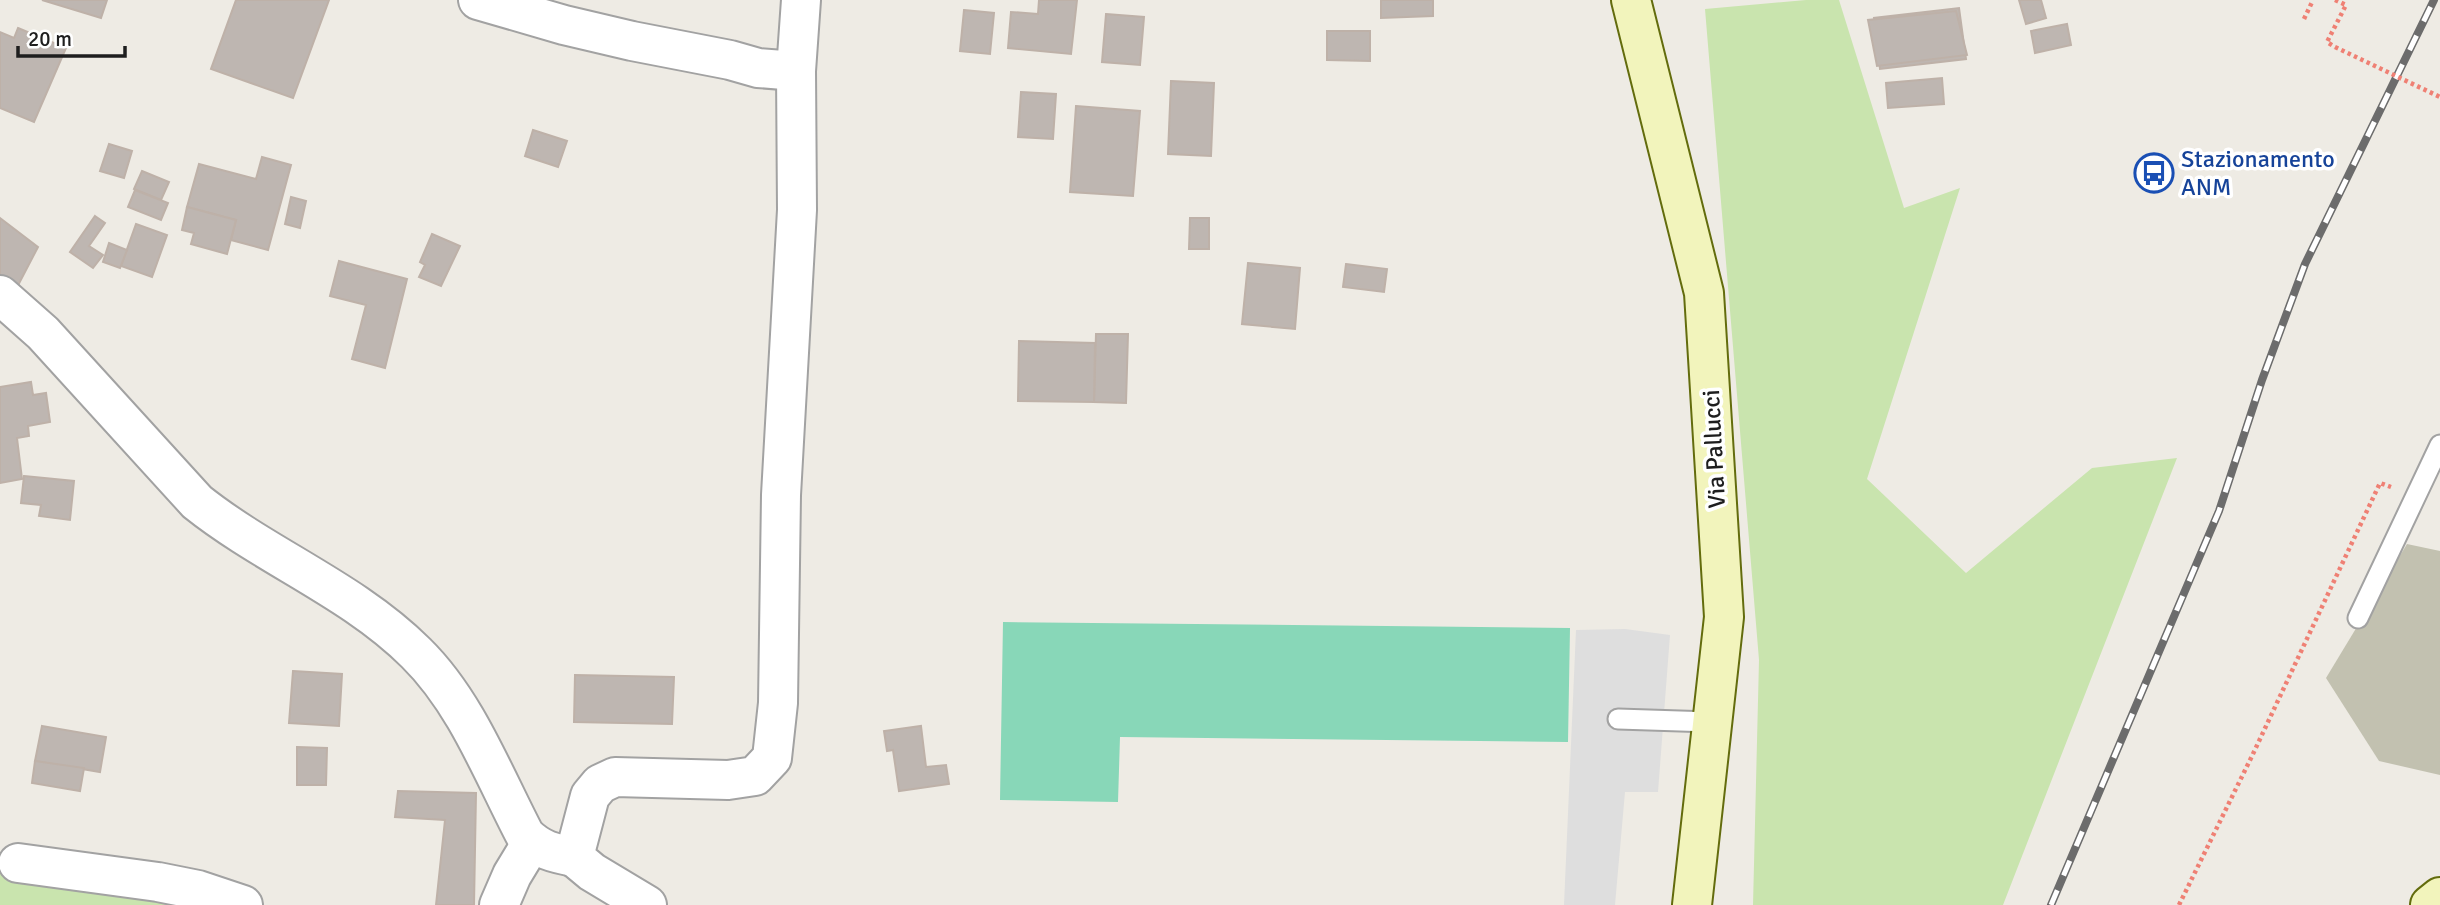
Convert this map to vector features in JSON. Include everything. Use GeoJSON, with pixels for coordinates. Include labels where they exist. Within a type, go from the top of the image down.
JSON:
{"type":"FeatureCollection","features":[{"type":"Feature","properties":{"kind":"street"},"geometry":{"type":"LineString","coordinates":[[478,0],[632,41],[758,68],[796,71]]}},
{"type":"Feature","properties":{"kind":"street"},"geometry":{"type":"LineString","coordinates":[[574,857],[590,796],[600,785],[615,777],[728,780],[755,776],[772,758],[778,703],[781,495],[797,210],[796,71],[801,0]]}},
{"type":"Feature","properties":{"kind":"street","name":"Via Pallucci"},"geometry":{"type":"LineString","coordinates":[[1631,0],[1704,293],[1724,617],[1692,905]]}},
{"type":"Feature","properties":{"kind":"street"},"geometry":{"type":"LineString","coordinates":[[0,295],[53,343],[197,502],[225,524],[373,617],[416,653],[442,683],[464,718],[525,835],[532,842],[547,852],[574,857],[592,872],[646,905]]}},
{"type":"Feature","properties":{"kind":"street"},"geometry":{"type":"LineString","coordinates":[[499,905],[512,875],[532,842]]}},
{"type":"Feature","properties":{"kind":"street"},"geometry":{"type":"LineString","coordinates":[[18,863],[158,882],[198,890],[243,905]]}},
{"type":"Feature","properties":{"kind":"street"},"geometry":{"type":"LineString","coordinates":[[2430,905],[2440,897]]}},
{"type":"Feature","properties":{"kind":"lane"},"geometry":{"type":"LineString","coordinates":[[2358,618],[2440,445]]}},
{"type":"Feature","properties":{"kind":"lane"},"geometry":{"type":"LineString","coordinates":[[1619,719],[1711,722]]}},
{"type":"Feature","properties":{"kind":"path"},"geometry":{"type":"LineString","coordinates":[[2304,19],[2312,0]]}},
{"type":"Feature","properties":{"kind":"path"},"geometry":{"type":"LineString","coordinates":[[2334,0],[2346,5],[2327,43],[2440,97]]}},
{"type":"Feature","properties":{"kind":"path"},"geometry":{"type":"LineString","coordinates":[[2179,905],[2380,483],[2416,496]]}},
{"type":"Feature","properties":{"kind":"shaded area"},"geometry":{"type":"Polygon","coordinates":[[[2407,544],[2440,551],[2440,775],[2379,761],[2326,678],[2407,544]]]}},
{"type":"Feature","properties":{"kind":"shaded area"},"geometry":{"type":"Polygon","coordinates":[[[1625,629],[1670,635],[1658,792],[1625,792],[1615,905],[1564,905],[1576,630],[1625,629]]]}},
{"type":"Feature","properties":{"kind":"green space"},"geometry":{"type":"Polygon","coordinates":[[[1806,0],[1839,0],[1904,208],[1960,188],[1867,479],[1966,573],[2092,468],[2177,458],[2003,905],[1753,905],[1759,660],[1705,9],[1806,0]]]}},
{"type":"Feature","properties":{"kind":"green space"},"geometry":{"type":"Polygon","coordinates":[[[1003,622],[1570,628],[1568,742],[1120,737],[1118,802],[1000,800],[1003,622]]]}},
{"type":"Feature","properties":{"kind":"green space"},"geometry":{"type":"Polygon","coordinates":[[[0,870],[216,905],[0,905],[0,870]]]}},
{"type":"Feature","properties":{"kind":"building"},"geometry":{"type":"Polygon","coordinates":[[[42,0],[107,0],[101,18],[42,0]]]}},
{"type":"Feature","properties":{"kind":"building"},"geometry":{"type":"Polygon","coordinates":[[[236,0],[329,0],[293,98],[211,69],[236,0]]]}},
{"type":"Feature","properties":{"kind":"building"},"geometry":{"type":"Polygon","coordinates":[[[1039,0],[1077,0],[1071,54],[1008,48],[1011,12],[1038,14],[1039,0]]]}},
{"type":"Feature","properties":{"kind":"building"},"geometry":{"type":"Polygon","coordinates":[[[1381,0],[1433,0],[1433,16],[1381,18],[1381,0]]]}},
{"type":"Feature","properties":{"kind":"building"},"geometry":{"type":"Polygon","coordinates":[[[2019,0],[2041,0],[2046,18],[2026,24],[2019,0]]]}},
{"type":"Feature","properties":{"kind":"building"},"geometry":{"type":"Polygon","coordinates":[[[1959,8],[1966,59],[1880,69],[1874,18],[1959,8]]]}},
{"type":"Feature","properties":{"kind":"building"},"geometry":{"type":"Polygon","coordinates":[[[964,10],[994,13],[990,54],[960,51],[964,10]]]}},
{"type":"Feature","properties":{"kind":"building"},"geometry":{"type":"Polygon","coordinates":[[[1956,11],[1967,55],[1877,66],[1868,20],[1956,11]]]}},
{"type":"Feature","properties":{"kind":"building"},"geometry":{"type":"Polygon","coordinates":[[[1106,14],[1144,17],[1140,65],[1102,62],[1106,14]]]}},
{"type":"Feature","properties":{"kind":"building"},"geometry":{"type":"Polygon","coordinates":[[[2067,24],[2071,45],[2035,53],[2031,31],[2067,24]]]}},
{"type":"Feature","properties":{"kind":"building"},"geometry":{"type":"Polygon","coordinates":[[[18,28],[66,48],[34,122],[0,108],[0,32],[14,38],[18,28]]]}},
{"type":"Feature","properties":{"kind":"building"},"geometry":{"type":"Polygon","coordinates":[[[1327,31],[1370,31],[1370,61],[1327,60],[1327,31]]]}},
{"type":"Feature","properties":{"kind":"building"},"geometry":{"type":"Polygon","coordinates":[[[1942,78],[1944,104],[1888,108],[1886,83],[1942,78]]]}},
{"type":"Feature","properties":{"kind":"building"},"geometry":{"type":"Polygon","coordinates":[[[1171,81],[1214,83],[1211,156],[1168,154],[1171,81]]]}},
{"type":"Feature","properties":{"kind":"building"},"geometry":{"type":"Polygon","coordinates":[[[1021,92],[1056,94],[1053,139],[1018,137],[1021,92]]]}},
{"type":"Feature","properties":{"kind":"building"},"geometry":{"type":"Polygon","coordinates":[[[1076,106],[1140,111],[1133,196],[1070,192],[1076,106]]]}},
{"type":"Feature","properties":{"kind":"building"},"geometry":{"type":"Polygon","coordinates":[[[533,130],[567,141],[558,167],[525,156],[533,130]]]}},
{"type":"Feature","properties":{"kind":"building"},"geometry":{"type":"Polygon","coordinates":[[[109,144],[132,151],[124,178],[100,171],[109,144]]]}},
{"type":"Feature","properties":{"kind":"building"},"geometry":{"type":"Polygon","coordinates":[[[262,157],[291,165],[268,250],[231,240],[236,220],[187,207],[199,164],[256,179],[262,157]]]}},
{"type":"Feature","properties":{"kind":"building"},"geometry":{"type":"Polygon","coordinates":[[[142,171],[169,182],[161,200],[134,189],[142,171]]]}},
{"type":"Feature","properties":{"kind":"building"},"geometry":{"type":"Polygon","coordinates":[[[135,190],[168,203],[161,220],[128,207],[135,190]]]}},
{"type":"Feature","properties":{"kind":"building"},"geometry":{"type":"Polygon","coordinates":[[[291,197],[306,201],[300,228],[285,224],[291,197]]]}},
{"type":"Feature","properties":{"kind":"building"},"geometry":{"type":"Polygon","coordinates":[[[187,207],[236,220],[227,254],[191,244],[194,233],[182,230],[187,207]]]}},
{"type":"Feature","properties":{"kind":"building"},"geometry":{"type":"Polygon","coordinates":[[[95,216],[105,223],[89,246],[103,255],[93,268],[70,252],[95,216]]]}},
{"type":"Feature","properties":{"kind":"building"},"geometry":{"type":"Polygon","coordinates":[[[0,218],[38,247],[13,295],[0,284],[0,218]]]}},
{"type":"Feature","properties":{"kind":"building"},"geometry":{"type":"Polygon","coordinates":[[[1190,218],[1209,218],[1209,249],[1189,249],[1190,218]]]}},
{"type":"Feature","properties":{"kind":"building"},"geometry":{"type":"Polygon","coordinates":[[[136,224],[167,235],[152,277],[121,266],[136,224]]]}},
{"type":"Feature","properties":{"kind":"building"},"geometry":{"type":"Polygon","coordinates":[[[432,234],[460,246],[441,286],[419,277],[425,265],[420,262],[432,234]]]}},
{"type":"Feature","properties":{"kind":"building"},"geometry":{"type":"Polygon","coordinates":[[[109,243],[127,250],[120,268],[103,262],[109,243]]]}},
{"type":"Feature","properties":{"kind":"building"},"geometry":{"type":"Polygon","coordinates":[[[339,261],[407,279],[385,368],[352,359],[366,305],[330,296],[339,261]]]}},
{"type":"Feature","properties":{"kind":"building"},"geometry":{"type":"Polygon","coordinates":[[[1248,263],[1300,268],[1295,329],[1242,324],[1248,263]]]}},
{"type":"Feature","properties":{"kind":"building"},"geometry":{"type":"Polygon","coordinates":[[[1346,264],[1387,269],[1384,292],[1343,287],[1346,264]]]}},
{"type":"Feature","properties":{"kind":"building"},"geometry":{"type":"Polygon","coordinates":[[[1096,334],[1128,334],[1126,403],[1094,402],[1096,334]]]}},
{"type":"Feature","properties":{"kind":"building"},"geometry":{"type":"Polygon","coordinates":[[[1019,341],[1095,343],[1094,402],[1018,401],[1019,341]]]}},
{"type":"Feature","properties":{"kind":"building"},"geometry":{"type":"Polygon","coordinates":[[[31,382],[33,395],[46,393],[50,422],[28,426],[29,436],[17,438],[22,479],[0,483],[0,387],[31,382]]]}},
{"type":"Feature","properties":{"kind":"building"},"geometry":{"type":"Polygon","coordinates":[[[24,476],[74,481],[70,520],[39,516],[41,505],[21,503],[24,476]]]}},
{"type":"Feature","properties":{"kind":"building"},"geometry":{"type":"Polygon","coordinates":[[[293,671],[342,674],[339,726],[289,723],[293,671]]]}},
{"type":"Feature","properties":{"kind":"building"},"geometry":{"type":"Polygon","coordinates":[[[575,675],[674,677],[672,724],[574,722],[575,675]]]}},
{"type":"Feature","properties":{"kind":"building"},"geometry":{"type":"Polygon","coordinates":[[[42,726],[106,737],[100,772],[35,761],[42,726]]]}},
{"type":"Feature","properties":{"kind":"building"},"geometry":{"type":"Polygon","coordinates":[[[921,726],[926,767],[946,765],[949,784],[899,791],[893,750],[887,751],[884,731],[921,726]]]}},
{"type":"Feature","properties":{"kind":"building"},"geometry":{"type":"Polygon","coordinates":[[[297,747],[327,748],[326,785],[297,785],[297,747]]]}},
{"type":"Feature","properties":{"kind":"building"},"geometry":{"type":"Polygon","coordinates":[[[35,761],[84,768],[80,791],[32,783],[35,761]]]}},
{"type":"Feature","properties":{"kind":"building"},"geometry":{"type":"Polygon","coordinates":[[[398,791],[476,793],[474,905],[436,905],[445,820],[395,817],[398,791]]]}},
{"type":"Feature","properties":{"kind":"railway"},"geometry":{"type":"LineString","coordinates":[[2051,905],[2219,511],[2262,380],[2305,264],[2434,0]]}},
{"type":"Feature","properties":{"kind":"place","name":"Stazionamento ANM"},"geometry":{"type":"Point","coordinates":[2154,173]}}]}
